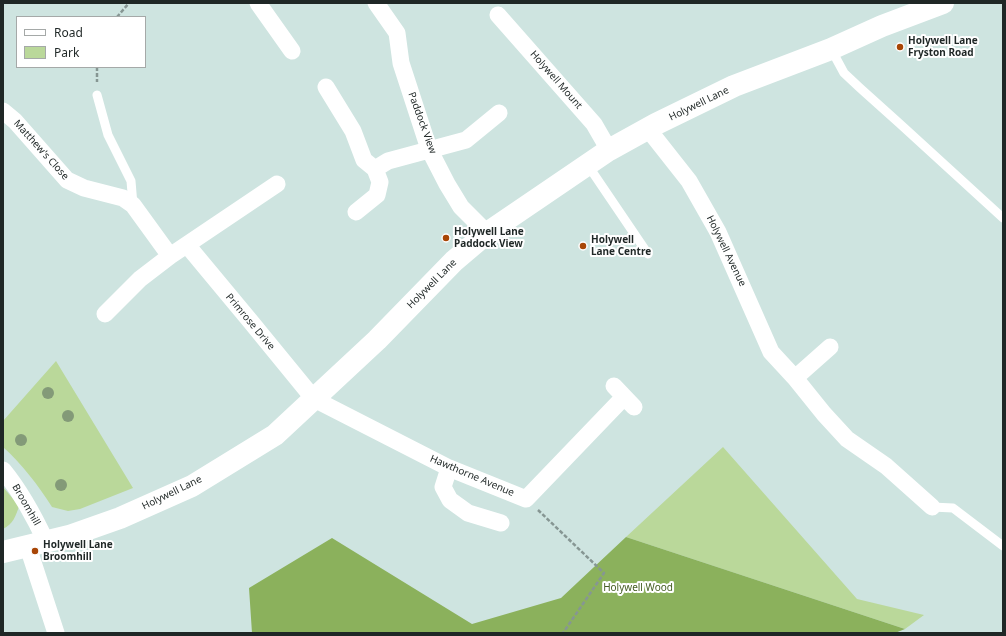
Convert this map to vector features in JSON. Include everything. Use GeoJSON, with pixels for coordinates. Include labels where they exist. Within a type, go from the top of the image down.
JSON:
{"type":"FeatureCollection","features":[{"type":"Feature","properties":{"kind":"main road","name":"Holywell Lane"},"geometry":{"type":"LineString","coordinates":[[3,552],[69,536],[120,518],[192,486],[275,435],[377,340],[454,262],[487,233],[609,150],[734,86],[831,49],[882,26],[943,3]]}},
{"type":"Feature","properties":{"kind":"street"},"geometry":{"type":"LineString","coordinates":[[258,3],[292,51]]}},
{"type":"Feature","properties":{"kind":"street","name":"Paddock View"},"geometry":{"type":"LineString","coordinates":[[376,3],[397,33],[401,63],[429,149],[461,207],[487,233]]}},
{"type":"Feature","properties":{"kind":"street","name":"Holywell Mount"},"geometry":{"type":"LineString","coordinates":[[498,15],[594,124],[609,150]]}},
{"type":"Feature","properties":{"kind":"street"},"geometry":{"type":"LineString","coordinates":[[326,87],[353,131],[364,160],[375,169],[380,182],[377,195],[356,212]]}},
{"type":"Feature","properties":{"kind":"street","name":"Matthew's Close"},"geometry":{"type":"LineString","coordinates":[[3,111],[15,121],[67,180],[84,188],[123,198],[133,205],[170,256]]}},
{"type":"Feature","properties":{"kind":"street"},"geometry":{"type":"LineString","coordinates":[[375,169],[388,161],[466,140],[499,113]]}},
{"type":"Feature","properties":{"kind":"street","name":"Holywell Avenue"},"geometry":{"type":"LineString","coordinates":[[648,129],[689,181],[718,232],[771,352],[847,439],[886,466],[932,507]]}},
{"type":"Feature","properties":{"kind":"street"},"geometry":{"type":"LineString","coordinates":[[105,314],[140,279],[170,256],[277,184]]}},
{"type":"Feature","properties":{"kind":"street","name":"Primrose Drive"},"geometry":{"type":"LineString","coordinates":[[186,245],[314,399]]}},
{"type":"Feature","properties":{"kind":"street"},"geometry":{"type":"LineString","coordinates":[[795,378],[830,347]]}},
{"type":"Feature","properties":{"kind":"street","name":"Hawthorne Avenue"},"geometry":{"type":"LineString","coordinates":[[314,399],[449,468],[526,499],[624,397]]}},
{"type":"Feature","properties":{"kind":"street"},"geometry":{"type":"LineString","coordinates":[[449,468],[443,488],[450,500],[468,513],[501,523]]}},
{"type":"Feature","properties":{"kind":"street","name":"Broomhill"},"geometry":{"type":"LineString","coordinates":[[3,470],[13,482],[26,503],[37,544],[56,633]]}},
{"type":"Feature","properties":{"kind":"lane"},"geometry":{"type":"LineString","coordinates":[[831,49],[844,72],[860,88],[1003,218]]}},
{"type":"Feature","properties":{"kind":"lane"},"geometry":{"type":"LineString","coordinates":[[97,95],[108,135],[131,181],[133,205]]}},
{"type":"Feature","properties":{"kind":"lane"},"geometry":{"type":"LineString","coordinates":[[587,164],[648,254]]}},
{"type":"Feature","properties":{"kind":"lane"},"geometry":{"type":"LineString","coordinates":[[932,507],[953,508],[1003,546]]}},
{"type":"Feature","properties":{"kind":"path"},"geometry":{"type":"LineString","coordinates":[[118,16],[129,3]]}},
{"type":"Feature","properties":{"kind":"path"},"geometry":{"type":"LineString","coordinates":[[526,499],[604,573],[563,633]]}},
{"type":"Feature","properties":{"kind":"green space"},"geometry":{"type":"Polygon","coordinates":[[[56,361],[133,488],[80,509],[68,511],[52,507],[17,460],[3,447],[3,421],[56,361]]]}},
{"type":"Feature","properties":{"kind":"green space"},"geometry":{"type":"Polygon","coordinates":[[[723,447],[857,599],[924,615],[905,629],[626,537],[723,447]]]}},
{"type":"Feature","properties":{"kind":"green space"},"geometry":{"type":"Polygon","coordinates":[[[3,487],[19,506],[14,519],[3,529],[3,487]]]}},
{"type":"Feature","properties":{"kind":"green space","name":"Holywell Wood"},"geometry":{"type":"Polygon","coordinates":[[[626,537],[905,629],[895,633],[252,633],[249,588],[332,538],[472,624],[561,598],[626,537]]]}},
{"type":"Feature","properties":{"kind":"place","name":"Holywell Lane Fryston Road"},"geometry":{"type":"Point","coordinates":[900,47]}},
{"type":"Feature","properties":{"kind":"place","name":"Holywell Lane Paddock View"},"geometry":{"type":"Point","coordinates":[446,238]}},
{"type":"Feature","properties":{"kind":"place","name":"Holywell Lane Centre"},"geometry":{"type":"Point","coordinates":[583,246]}},
{"type":"Feature","properties":{"kind":"place","name":"Holywell Lane Broomhill"},"geometry":{"type":"Point","coordinates":[35,551]}}]}
